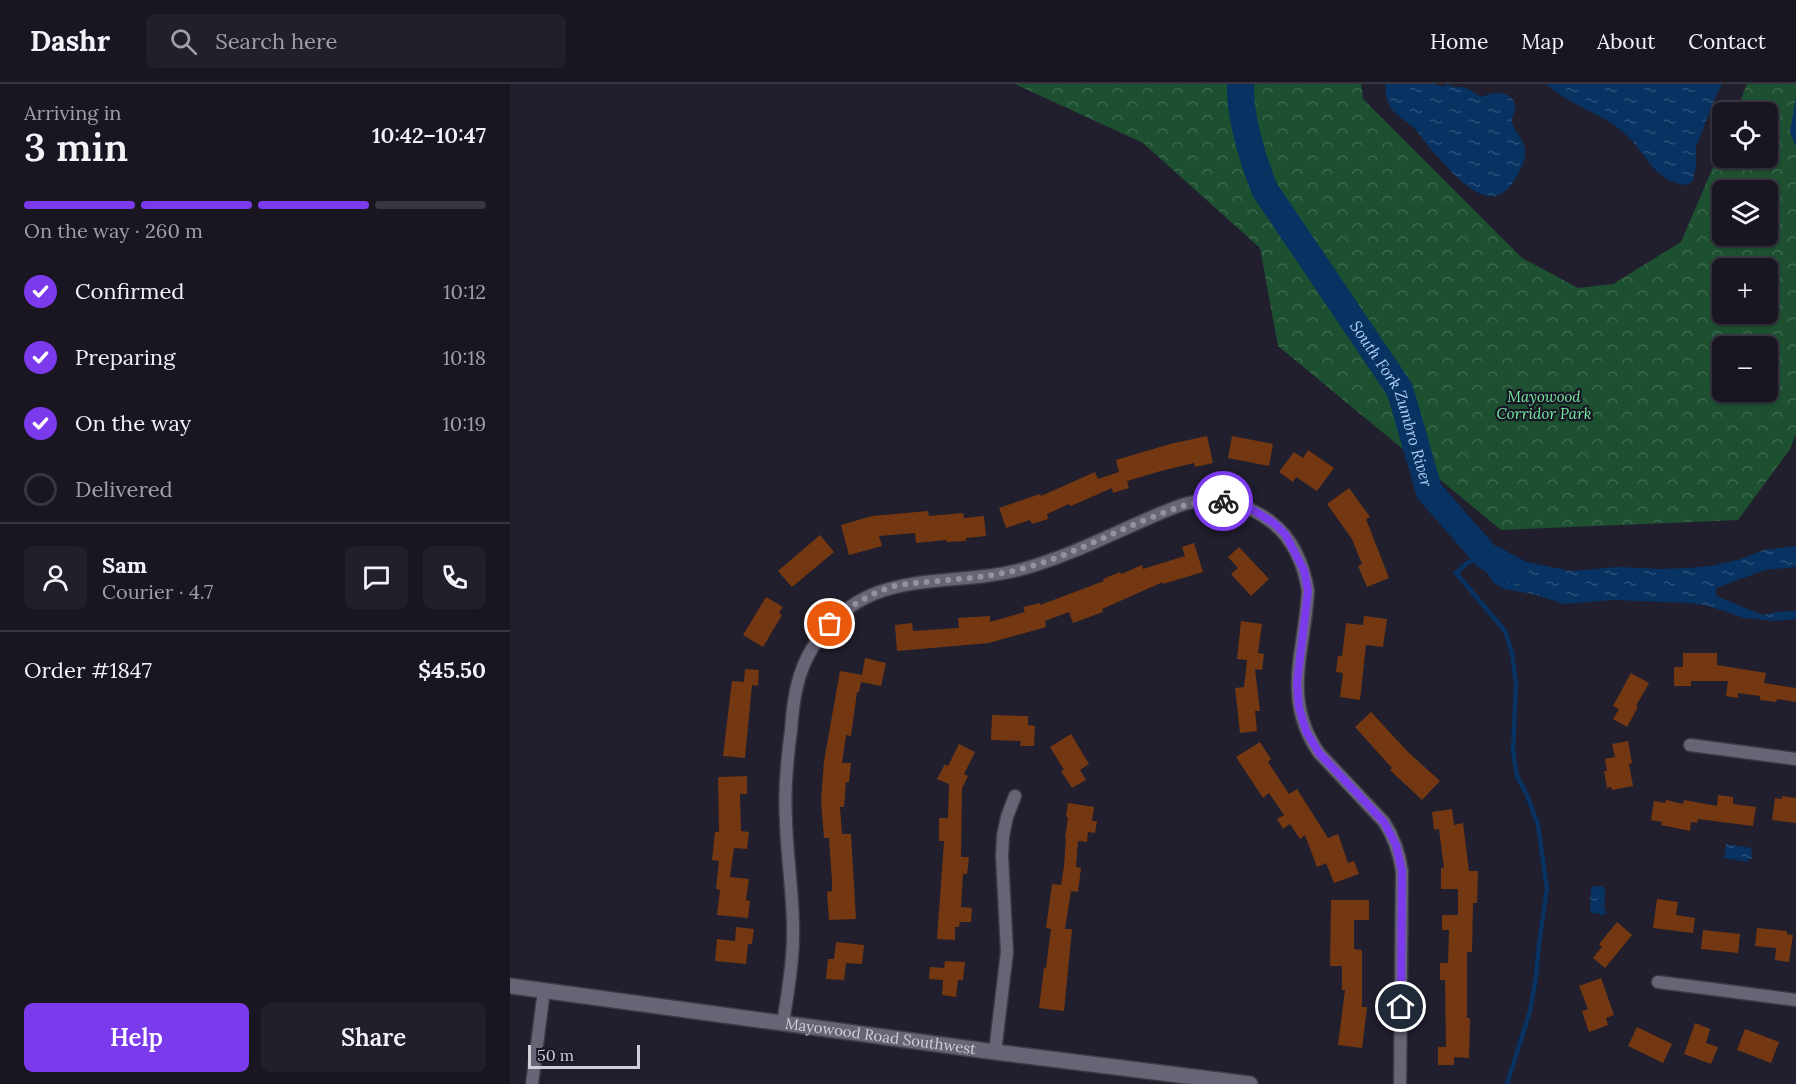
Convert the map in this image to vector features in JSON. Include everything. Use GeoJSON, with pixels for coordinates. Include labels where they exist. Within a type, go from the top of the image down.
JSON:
{"type":"FeatureCollection","features":[{"type":"Feature","properties":{"kind":"street"},"geometry":{"type":"LineString","coordinates":[[783,1024],[794,940],[786,821],[787,764],[792,713],[804,664],[820,636],[830,624],[852,605],[879,591],[911,583],[988,576],[1023,569],[1063,555],[1177,507],[1206,500],[1222,501],[1253,510],[1275,524],[1285,534],[1299,559],[1304,570],[1308,591],[1297,683],[1302,718],[1319,753],[1384,822],[1400,856],[1402,871],[1400,1084]]}},
{"type":"Feature","properties":{"kind":"street"},"geometry":{"type":"LineString","coordinates":[[1690,745],[1796,759]]}},
{"type":"Feature","properties":{"kind":"street"},"geometry":{"type":"LineString","coordinates":[[995,1052],[1008,932],[1002,856],[1003,836],[1015,796]]}},
{"type":"Feature","properties":{"kind":"street"},"geometry":{"type":"LineString","coordinates":[[1658,982],[1796,1000]]}},
{"type":"Feature","properties":{"kind":"street","name":"Mayowood Road Southwest"},"geometry":{"type":"LineString","coordinates":[[510,986],[783,1024],[1250,1084]]}},
{"type":"Feature","properties":{"kind":"street"},"geometry":{"type":"LineString","coordinates":[[532,1084],[544,990]]}},
{"type":"Feature","properties":{"kind":"green space","name":"Mayowood Corridor Park"},"geometry":{"type":"Polygon","coordinates":[[[1015,84],[1361,84],[1363,99],[1522,258],[1578,288],[1613,284],[1681,242],[1713,168],[1778,168],[1778,102],[1740,102],[1747,84],[1796,84],[1796,434],[1790,449],[1738,520],[1501,530],[1278,346],[1260,248],[1143,143],[1015,84]]]}},
{"type":"Feature","properties":{"kind":"water"},"geometry":{"type":"Polygon","coordinates":[[[1385,84],[1437,84],[1438,86],[1462,87],[1481,97],[1499,92],[1510,97],[1515,103],[1512,122],[1523,142],[1525,151],[1523,164],[1512,184],[1502,193],[1492,196],[1481,194],[1470,188],[1433,152],[1413,127],[1392,110],[1387,100],[1385,84]]]}},
{"type":"Feature","properties":{"kind":"water"},"geometry":{"type":"Polygon","coordinates":[[[1546,84],[1722,84],[1712,102],[1696,147],[1696,168],[1692,182],[1685,185],[1660,174],[1616,126],[1565,98],[1546,84]]]}},
{"type":"Feature","properties":{"kind":"water"},"geometry":{"type":"Polygon","coordinates":[[[1796,97],[1796,147],[1790,132],[1796,97]]]}},
{"type":"Feature","properties":{"kind":"water"},"geometry":{"type":"Polygon","coordinates":[[[1796,546],[1796,567],[1765,570],[1716,588],[1716,596],[1763,615],[1796,611],[1796,619],[1776,621],[1745,618],[1709,606],[1690,603],[1614,600],[1564,604],[1533,594],[1504,589],[1494,583],[1484,569],[1479,556],[1501,547],[1513,557],[1527,562],[1571,571],[1619,567],[1661,569],[1710,566],[1741,559],[1764,550],[1796,546]]]}},
{"type":"Feature","properties":{"kind":"water"},"geometry":{"type":"Polygon","coordinates":[[[1726,844],[1751,848],[1752,859],[1749,858],[1748,862],[1724,858],[1726,844]]]}},
{"type":"Feature","properties":{"kind":"water"},"geometry":{"type":"Polygon","coordinates":[[[1594,886],[1602,886],[1605,890],[1604,909],[1607,912],[1602,916],[1599,913],[1593,914],[1590,910],[1591,889],[1594,886]]]}},
{"type":"Feature","properties":{"kind":"building"},"geometry":{"type":"Polygon","coordinates":[[[1207,436],[1213,463],[1195,467],[1194,463],[1127,481],[1129,488],[1113,493],[1112,488],[1047,514],[1048,519],[1032,524],[1030,520],[1006,528],[999,508],[1040,494],[1041,496],[1095,472],[1098,479],[1119,472],[1116,460],[1207,436]]]}},
{"type":"Feature","properties":{"kind":"building"},"geometry":{"type":"Polygon","coordinates":[[[1232,436],[1273,444],[1269,466],[1228,458],[1232,436]]]}},
{"type":"Feature","properties":{"kind":"building"},"geometry":{"type":"Polygon","coordinates":[[[1308,450],[1334,468],[1317,491],[1296,477],[1293,482],[1279,472],[1294,452],[1303,458],[1308,450]]]}},
{"type":"Feature","properties":{"kind":"building"},"geometry":{"type":"Polygon","coordinates":[[[1349,488],[1370,517],[1366,519],[1389,578],[1367,587],[1358,566],[1362,564],[1352,539],[1327,504],[1349,488]]]}},
{"type":"Feature","properties":{"kind":"building"},"geometry":{"type":"Polygon","coordinates":[[[928,511],[929,516],[963,513],[964,518],[984,516],[986,536],[966,538],[966,541],[916,543],[915,533],[879,536],[882,546],[849,555],[841,525],[872,516],[928,511]]]}},
{"type":"Feature","properties":{"kind":"building"},"geometry":{"type":"Polygon","coordinates":[[[820,535],[834,552],[792,587],[778,571],[820,535]]]}},
{"type":"Feature","properties":{"kind":"building"},"geometry":{"type":"Polygon","coordinates":[[[1194,543],[1203,572],[1163,584],[1163,582],[1102,609],[1103,612],[1073,623],[1069,612],[1045,621],[1046,627],[989,643],[897,651],[895,625],[912,623],[913,631],[959,628],[958,618],[990,616],[990,622],[1025,612],[1023,607],[1040,603],[1040,605],[1104,581],[1103,579],[1120,572],[1121,574],[1142,565],[1143,569],[1185,556],[1182,547],[1194,543]]]}},
{"type":"Feature","properties":{"kind":"building"},"geometry":{"type":"Polygon","coordinates":[[[1239,547],[1269,579],[1251,596],[1231,574],[1238,568],[1228,557],[1239,547]]]}},
{"type":"Feature","properties":{"kind":"building"},"geometry":{"type":"Polygon","coordinates":[[[766,597],[783,607],[779,613],[782,615],[763,647],[743,635],[766,597]]]}},
{"type":"Feature","properties":{"kind":"building"},"geometry":{"type":"Polygon","coordinates":[[[1364,616],[1387,619],[1383,647],[1366,645],[1360,700],[1340,697],[1343,673],[1336,672],[1338,656],[1342,656],[1346,623],[1363,625],[1364,616]]]}},
{"type":"Feature","properties":{"kind":"building"},"geometry":{"type":"Polygon","coordinates":[[[1241,621],[1262,624],[1258,653],[1264,654],[1262,670],[1255,669],[1260,711],[1255,711],[1257,731],[1240,733],[1235,688],[1244,687],[1247,660],[1237,659],[1241,621]]]}},
{"type":"Feature","properties":{"kind":"building"},"geometry":{"type":"Polygon","coordinates":[[[1683,653],[1717,653],[1717,665],[1766,673],[1764,683],[1796,688],[1796,702],[1777,699],[1776,702],[1760,700],[1760,696],[1738,693],[1738,698],[1726,696],[1728,681],[1691,681],[1691,686],[1674,686],[1674,667],[1683,667],[1683,653]]]}},
{"type":"Feature","properties":{"kind":"building"},"geometry":{"type":"Polygon","coordinates":[[[865,658],[886,663],[881,686],[861,682],[859,692],[857,692],[851,736],[846,735],[842,763],[851,763],[849,782],[846,782],[844,807],[840,807],[842,834],[851,834],[856,919],[829,920],[827,892],[832,891],[832,881],[829,838],[824,838],[821,801],[824,761],[840,671],[862,675],[865,658]]]}},
{"type":"Feature","properties":{"kind":"building"},"geometry":{"type":"Polygon","coordinates":[[[745,669],[759,670],[758,686],[752,685],[745,758],[723,756],[732,681],[744,682],[745,669]]]}},
{"type":"Feature","properties":{"kind":"building"},"geometry":{"type":"Polygon","coordinates":[[[1631,673],[1649,683],[1627,727],[1613,719],[1619,709],[1613,706],[1631,673]]]}},
{"type":"Feature","properties":{"kind":"building"},"geometry":{"type":"Polygon","coordinates":[[[1371,712],[1408,752],[1440,781],[1422,800],[1390,770],[1392,768],[1355,727],[1371,712]]]}},
{"type":"Feature","properties":{"kind":"building"},"geometry":{"type":"Polygon","coordinates":[[[992,715],[1028,716],[1028,725],[1035,726],[1034,746],[1020,746],[1021,741],[991,740],[992,715]]]}},
{"type":"Feature","properties":{"kind":"building"},"geometry":{"type":"Polygon","coordinates":[[[1071,734],[1089,764],[1080,770],[1086,780],[1072,788],[1050,747],[1071,734]]]}},
{"type":"Feature","properties":{"kind":"building"},"geometry":{"type":"Polygon","coordinates":[[[1628,741],[1633,786],[1612,790],[1611,787],[1607,788],[1604,771],[1607,771],[1605,759],[1615,757],[1612,744],[1628,741]]]}},
{"type":"Feature","properties":{"kind":"building"},"geometry":{"type":"Polygon","coordinates":[[[1260,742],[1271,759],[1268,762],[1289,794],[1297,789],[1328,838],[1338,834],[1348,863],[1354,861],[1359,874],[1334,883],[1326,863],[1317,867],[1305,835],[1300,839],[1290,824],[1283,829],[1277,819],[1284,815],[1269,793],[1263,798],[1236,757],[1260,742]]]}},
{"type":"Feature","properties":{"kind":"building"},"geometry":{"type":"Polygon","coordinates":[[[959,744],[975,752],[964,774],[968,776],[962,788],[961,857],[969,857],[967,874],[963,874],[961,907],[972,908],[971,922],[960,922],[959,927],[955,927],[955,940],[937,939],[944,841],[939,841],[939,818],[948,818],[949,784],[937,779],[945,764],[948,766],[959,744]]]}},
{"type":"Feature","properties":{"kind":"building"},"geometry":{"type":"Polygon","coordinates":[[[747,776],[747,794],[740,794],[741,831],[749,832],[747,849],[734,848],[730,877],[749,879],[746,900],[750,901],[748,918],[717,915],[720,890],[716,889],[719,861],[712,860],[715,832],[719,832],[718,777],[747,776]]]}},
{"type":"Feature","properties":{"kind":"building"},"geometry":{"type":"Polygon","coordinates":[[[1718,795],[1733,797],[1733,804],[1756,807],[1753,826],[1698,819],[1697,823],[1691,822],[1690,831],[1661,825],[1662,822],[1651,820],[1654,801],[1665,803],[1666,800],[1683,804],[1684,800],[1717,806],[1718,795]]]}},
{"type":"Feature","properties":{"kind":"building"},"geometry":{"type":"Polygon","coordinates":[[[1782,796],[1796,798],[1796,823],[1772,820],[1775,798],[1782,799],[1782,796]]]}},
{"type":"Feature","properties":{"kind":"building"},"geometry":{"type":"Polygon","coordinates":[[[1068,803],[1094,807],[1092,821],[1097,821],[1095,833],[1088,832],[1087,842],[1078,841],[1076,867],[1081,868],[1078,892],[1071,891],[1065,929],[1072,929],[1064,1011],[1039,1008],[1051,929],[1046,928],[1052,884],[1061,885],[1064,866],[1068,803]]]}},
{"type":"Feature","properties":{"kind":"building"},"geometry":{"type":"Polygon","coordinates":[[[1452,809],[1454,825],[1463,823],[1469,871],[1478,871],[1477,903],[1473,903],[1472,952],[1467,952],[1469,1058],[1454,1057],[1454,1065],[1438,1065],[1438,1047],[1446,1047],[1445,980],[1440,980],[1440,963],[1448,963],[1449,930],[1442,930],[1442,915],[1458,915],[1458,889],[1441,889],[1441,868],[1444,868],[1439,829],[1434,830],[1432,812],[1452,809]]]}},
{"type":"Feature","properties":{"kind":"building"},"geometry":{"type":"Polygon","coordinates":[[[1657,899],[1678,902],[1676,915],[1695,918],[1693,933],[1653,928],[1657,899]]]}},
{"type":"Feature","properties":{"kind":"building"},"geometry":{"type":"Polygon","coordinates":[[[1331,900],[1369,900],[1369,920],[1354,920],[1354,949],[1362,950],[1362,1007],[1367,1007],[1362,1048],[1338,1045],[1345,990],[1342,990],[1342,966],[1330,966],[1331,900]]]}},
{"type":"Feature","properties":{"kind":"building"},"geometry":{"type":"Polygon","coordinates":[[[1617,922],[1632,935],[1605,968],[1593,958],[1602,947],[1599,944],[1617,922]]]}},
{"type":"Feature","properties":{"kind":"building"},"geometry":{"type":"Polygon","coordinates":[[[736,927],[754,929],[752,944],[748,944],[746,964],[715,961],[717,939],[735,941],[736,927]]]}},
{"type":"Feature","properties":{"kind":"building"},"geometry":{"type":"Polygon","coordinates":[[[1757,928],[1787,931],[1787,934],[1793,935],[1789,962],[1775,960],[1776,948],[1755,946],[1757,928]]]}},
{"type":"Feature","properties":{"kind":"building"},"geometry":{"type":"Polygon","coordinates":[[[1703,930],[1740,934],[1738,953],[1701,949],[1703,930]]]}},
{"type":"Feature","properties":{"kind":"building"},"geometry":{"type":"Polygon","coordinates":[[[836,942],[864,945],[862,964],[846,963],[844,980],[826,979],[828,959],[834,959],[836,942]]]}},
{"type":"Feature","properties":{"kind":"building"},"geometry":{"type":"Polygon","coordinates":[[[945,961],[965,962],[963,980],[958,980],[956,997],[942,995],[943,980],[929,979],[930,967],[944,968],[945,961]]]}},
{"type":"Feature","properties":{"kind":"building"},"geometry":{"type":"Polygon","coordinates":[[[1601,978],[1614,1015],[1606,1018],[1608,1025],[1589,1032],[1582,1011],[1588,1009],[1579,986],[1601,978]]]}},
{"type":"Feature","properties":{"kind":"building"},"geometry":{"type":"Polygon","coordinates":[[[1695,1023],[1710,1029],[1706,1043],[1718,1047],[1711,1064],[1684,1054],[1695,1023]]]}},
{"type":"Feature","properties":{"kind":"building"},"geometry":{"type":"Polygon","coordinates":[[[1637,1027],[1672,1044],[1663,1063],[1628,1046],[1637,1027]]]}},
{"type":"Feature","properties":{"kind":"building"},"geometry":{"type":"Polygon","coordinates":[[[1745,1029],[1779,1042],[1771,1063],[1737,1050],[1745,1029]]]}},
{"type":"Feature","properties":{"kind":"waterway","name":"South Fork Zumbro River"},"geometry":{"type":"LineString","coordinates":[[1241,84],[1244,123],[1265,190],[1400,390],[1429,491],[1486,556],[1515,571]]}},
{"type":"Feature","properties":{"kind":"waterway"},"geometry":{"type":"LineString","coordinates":[[1484,557],[1467,563],[1456,573],[1505,631],[1512,653],[1516,683],[1513,751],[1517,776],[1538,825],[1547,889],[1530,1011],[1507,1084]]}},
{"type":"Feature","properties":{"kind":"way so far"},"geometry":{"type":"LineString","coordinates":[[830,624],[852,605],[894,586],[988,576],[1023,569],[1063,555],[1177,507],[1206,500],[1223,501]]}},
{"type":"Feature","properties":{"kind":"route"},"geometry":{"type":"LineString","coordinates":[[1223,501],[1253,510],[1275,524],[1285,534],[1304,570],[1308,591],[1297,683],[1299,707],[1306,731],[1319,753],[1384,822],[1400,856],[1402,871],[1401,1007]]}}]}
